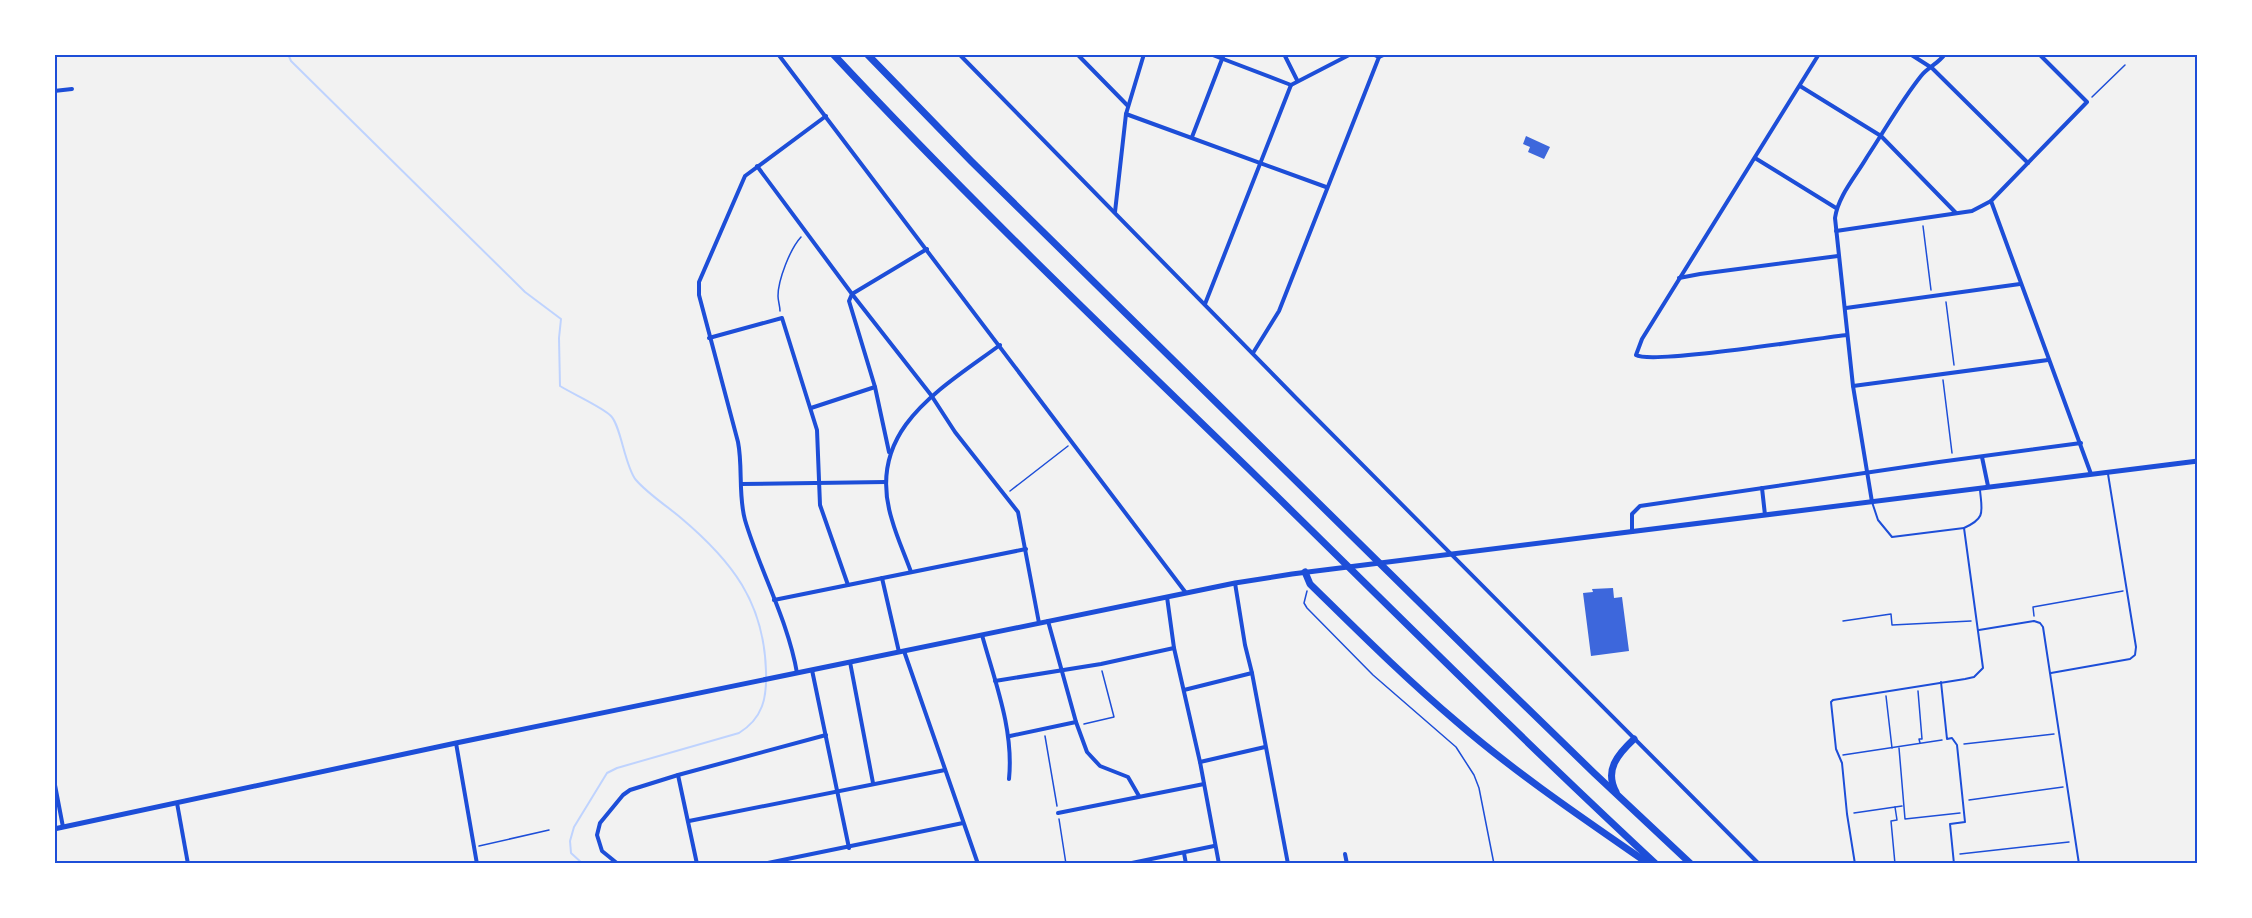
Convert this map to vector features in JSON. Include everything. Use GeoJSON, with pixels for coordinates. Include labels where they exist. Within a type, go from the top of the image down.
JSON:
{"type":"FeatureCollection","features":[{"type":"Feature","properties":{"kind":"highway"},"geometry":{"type":"LineString","coordinates":[[833,54],[953,179],[1103,327],[1521,736],[1656,864]]}},
{"type":"Feature","properties":{"kind":"highway"},"geometry":{"type":"LineString","coordinates":[[867,54],[971,162],[1619,797],[1691,864]]}},
{"type":"Feature","properties":{"kind":"highway"},"geometry":{"type":"LineString","coordinates":[[1305,572],[1310,584],[1413,684],[1459,724],[1649,864]]}},
{"type":"Feature","properties":{"kind":"highway"},"geometry":{"type":"LineString","coordinates":[[1619,797],[1611,778],[1612,767],[1621,752],[1634,739]]}},
{"type":"Feature","properties":{"kind":"main road"},"geometry":{"type":"LineString","coordinates":[[54,830],[456,743],[1235,583],[1305,572],[2198,461]]}},
{"type":"Feature","properties":{"kind":"street"},"geometry":{"type":"LineString","coordinates":[[778,54],[1186,593]]}},
{"type":"Feature","properties":{"kind":"street"},"geometry":{"type":"LineString","coordinates":[[958,54],[1759,864]]}},
{"type":"Feature","properties":{"kind":"street"},"geometry":{"type":"LineString","coordinates":[[1077,54],[1128,106]]}},
{"type":"Feature","properties":{"kind":"street"},"geometry":{"type":"LineString","coordinates":[[1115,212],[1126,114],[1144,54]]}},
{"type":"Feature","properties":{"kind":"street"},"geometry":{"type":"LineString","coordinates":[[1210,54],[1223,57],[1291,85]]}},
{"type":"Feature","properties":{"kind":"street"},"geometry":{"type":"LineString","coordinates":[[1284,54],[1298,80]]}},
{"type":"Feature","properties":{"kind":"street"},"geometry":{"type":"LineString","coordinates":[[1205,304],[1291,85],[1352,54]]}},
{"type":"Feature","properties":{"kind":"street"},"geometry":{"type":"LineString","coordinates":[[1372,54],[1378,57],[1386,54]]}},
{"type":"Feature","properties":{"kind":"street"},"geometry":{"type":"LineString","coordinates":[[1819,54],[1642,339],[1636,356],[1640,358],[1659,357],[1847,335]]}},
{"type":"Feature","properties":{"kind":"street"},"geometry":{"type":"LineString","coordinates":[[1910,54],[1932,68],[2028,163]]}},
{"type":"Feature","properties":{"kind":"street"},"geometry":{"type":"LineString","coordinates":[[1872,502],[1853,386],[1838,256],[1836,208],[1923,74],[1940,62],[1944,54]]}},
{"type":"Feature","properties":{"kind":"street"},"geometry":{"type":"LineString","coordinates":[[1836,231],[1972,211],[1991,201],[2087,102],[2039,54]]}},
{"type":"Feature","properties":{"kind":"street"},"geometry":{"type":"LineString","coordinates":[[1192,137],[1223,57]]}},
{"type":"Feature","properties":{"kind":"street"},"geometry":{"type":"LineString","coordinates":[[1252,353],[1279,311],[1378,57]]}},
{"type":"Feature","properties":{"kind":"street"},"geometry":{"type":"LineString","coordinates":[[1800,86],[1881,136],[1956,213]]}},
{"type":"Feature","properties":{"kind":"street"},"geometry":{"type":"LineString","coordinates":[[54,91],[72,89]]}},
{"type":"Feature","properties":{"kind":"street"},"geometry":{"type":"LineString","coordinates":[[1126,114],[1326,186]]}},
{"type":"Feature","properties":{"kind":"street"},"geometry":{"type":"LineString","coordinates":[[797,673],[793,650],[744,518],[738,442],[709,338],[699,295],[699,282],[745,176],[826,116]]}},
{"type":"Feature","properties":{"kind":"street"},"geometry":{"type":"LineString","coordinates":[[1755,157],[1836,208]]}},
{"type":"Feature","properties":{"kind":"street"},"geometry":{"type":"LineString","coordinates":[[757,166],[931,395],[955,432],[1018,512],[1039,623]]}},
{"type":"Feature","properties":{"kind":"street"},"geometry":{"type":"LineString","coordinates":[[1991,201],[2091,474]]}},
{"type":"Feature","properties":{"kind":"street"},"geometry":{"type":"LineString","coordinates":[[911,572],[891,519],[886,482],[889,453],[883,414],[849,301],[852,294],[927,249]]}},
{"type":"Feature","properties":{"kind":"street"},"geometry":{"type":"LineString","coordinates":[[1679,278],[1838,256]]}},
{"type":"Feature","properties":{"kind":"street"},"geometry":{"type":"LineString","coordinates":[[1845,308],[2020,284]]}},
{"type":"Feature","properties":{"kind":"street"},"geometry":{"type":"LineString","coordinates":[[709,338],[782,318],[817,430],[820,505],[848,585]]}},
{"type":"Feature","properties":{"kind":"street"},"geometry":{"type":"LineString","coordinates":[[889,453],[908,421],[931,395],[1000,345]]}},
{"type":"Feature","properties":{"kind":"street"},"geometry":{"type":"LineString","coordinates":[[1853,386],[2048,360]]}},
{"type":"Feature","properties":{"kind":"street"},"geometry":{"type":"LineString","coordinates":[[810,408],[875,387]]}},
{"type":"Feature","properties":{"kind":"street"},"geometry":{"type":"LineString","coordinates":[[1632,532],[1632,513],[1640,506],[2081,443]]}},
{"type":"Feature","properties":{"kind":"street"},"geometry":{"type":"LineString","coordinates":[[1983,457],[1988,486]]}},
{"type":"Feature","properties":{"kind":"street"},"geometry":{"type":"LineString","coordinates":[[741,483],[886,482]]}},
{"type":"Feature","properties":{"kind":"street"},"geometry":{"type":"LineString","coordinates":[[1762,488],[1765,515]]}},
{"type":"Feature","properties":{"kind":"street"},"geometry":{"type":"LineString","coordinates":[[774,600],[1026,549]]}},
{"type":"Feature","properties":{"kind":"street"},"geometry":{"type":"LineString","coordinates":[[882,578],[901,651],[978,864]]}},
{"type":"Feature","properties":{"kind":"street"},"geometry":{"type":"LineString","coordinates":[[1235,583],[1288,864]]}},
{"type":"Feature","properties":{"kind":"street"},"geometry":{"type":"LineString","coordinates":[[1167,596],[1174,648],[1200,762],[1219,864]]}},
{"type":"Feature","properties":{"kind":"street"},"geometry":{"type":"LineString","coordinates":[[1048,621],[1087,752],[1095,762],[1128,777],[1139,796]]}},
{"type":"Feature","properties":{"kind":"street"},"geometry":{"type":"LineString","coordinates":[[982,635],[1010,736],[1009,779]]}},
{"type":"Feature","properties":{"kind":"street"},"geometry":{"type":"LineString","coordinates":[[994,681],[1101,664],[1174,648]]}},
{"type":"Feature","properties":{"kind":"street"},"geometry":{"type":"LineString","coordinates":[[850,662],[873,783]]}},
{"type":"Feature","properties":{"kind":"street"},"geometry":{"type":"LineString","coordinates":[[812,669],[849,848]]}},
{"type":"Feature","properties":{"kind":"street"},"geometry":{"type":"LineString","coordinates":[[1184,690],[1252,673]]}},
{"type":"Feature","properties":{"kind":"street"},"geometry":{"type":"LineString","coordinates":[[1010,736],[1077,724]]}},
{"type":"Feature","properties":{"kind":"street"},"geometry":{"type":"LineString","coordinates":[[618,864],[606,856],[599,846],[597,835],[600,823],[623,795],[630,790],[826,735]]}},
{"type":"Feature","properties":{"kind":"street"},"geometry":{"type":"LineString","coordinates":[[456,743],[477,864]]}},
{"type":"Feature","properties":{"kind":"street"},"geometry":{"type":"LineString","coordinates":[[1200,762],[1265,747]]}},
{"type":"Feature","properties":{"kind":"street"},"geometry":{"type":"LineString","coordinates":[[688,821],[945,770]]}},
{"type":"Feature","properties":{"kind":"street"},"geometry":{"type":"LineString","coordinates":[[678,776],[697,864]]}},
{"type":"Feature","properties":{"kind":"street"},"geometry":{"type":"LineString","coordinates":[[54,780],[63,828]]}},
{"type":"Feature","properties":{"kind":"street"},"geometry":{"type":"LineString","coordinates":[[1058,813],[1204,784]]}},
{"type":"Feature","properties":{"kind":"street"},"geometry":{"type":"LineString","coordinates":[[177,803],[188,864]]}},
{"type":"Feature","properties":{"kind":"street"},"geometry":{"type":"LineString","coordinates":[[764,864],[963,823]]}},
{"type":"Feature","properties":{"kind":"street"},"geometry":{"type":"LineString","coordinates":[[1127,864],[1215,846]]}},
{"type":"Feature","properties":{"kind":"street"},"geometry":{"type":"LineString","coordinates":[[1184,853],[1186,864]]}},
{"type":"Feature","properties":{"kind":"street"},"geometry":{"type":"LineString","coordinates":[[1345,854],[1347,864]]}},
{"type":"Feature","properties":{"kind":"lane"},"geometry":{"type":"LineString","coordinates":[[2050,673],[2130,659],[2135,655],[2136,647],[2108,472]]}},
{"type":"Feature","properties":{"kind":"lane"},"geometry":{"type":"LineString","coordinates":[[1872,502],[1878,520],[1892,537],[1964,528],[1976,523],[1982,513],[1980,487]]}},
{"type":"Feature","properties":{"kind":"lane"},"geometry":{"type":"LineString","coordinates":[[1855,864],[1842,763],[1836,749],[1831,702],[1886,690],[1974,677],[1983,668],[1964,528]]}},
{"type":"Feature","properties":{"kind":"lane"},"geometry":{"type":"LineString","coordinates":[[1979,630],[2034,621],[2040,622],[2043,627],[2079,864]]}},
{"type":"Feature","properties":{"kind":"lane"},"geometry":{"type":"LineString","coordinates":[[1941,682],[1947,739],[1953,738],[1957,745],[1965,822],[1950,824],[1954,864]]}},
{"type":"Feature","properties":{"kind":"path"},"geometry":{"type":"LineString","coordinates":[[2087,102],[2125,64]]}},
{"type":"Feature","properties":{"kind":"path"},"geometry":{"type":"LineString","coordinates":[[1922,219],[1932,296]]}},
{"type":"Feature","properties":{"kind":"path"},"geometry":{"type":"LineString","coordinates":[[782,318],[778,295],[781,282],[793,246],[806,232]]}},
{"type":"Feature","properties":{"kind":"path"},"geometry":{"type":"LineString","coordinates":[[1945,295],[1954,372]]}},
{"type":"Feature","properties":{"kind":"path"},"geometry":{"type":"LineString","coordinates":[[1942,374],[1953,460]]}},
{"type":"Feature","properties":{"kind":"path"},"geometry":{"type":"LineString","coordinates":[[1004,495],[1072,443]]}},
{"type":"Feature","properties":{"kind":"path"},"geometry":{"type":"LineString","coordinates":[[1310,584],[1304,603],[1307,608],[1373,675],[1446,737],[1465,760],[1479,788],[1494,864]]}},
{"type":"Feature","properties":{"kind":"path"},"geometry":{"type":"LineString","coordinates":[[2034,621],[2033,607],[2126,590]]}},
{"type":"Feature","properties":{"kind":"path"},"geometry":{"type":"LineString","coordinates":[[1843,621],[1891,614],[1892,625],[1977,621]]}},
{"type":"Feature","properties":{"kind":"path"},"geometry":{"type":"LineString","coordinates":[[1077,724],[1114,717],[1101,664]]}},
{"type":"Feature","properties":{"kind":"path"},"geometry":{"type":"LineString","coordinates":[[1918,685],[1922,739],[1919,739],[1920,744]]}},
{"type":"Feature","properties":{"kind":"path"},"geometry":{"type":"LineString","coordinates":[[1886,690],[1892,749]]}},
{"type":"Feature","properties":{"kind":"path"},"geometry":{"type":"LineString","coordinates":[[1044,730],[1066,864]]}},
{"type":"Feature","properties":{"kind":"path"},"geometry":{"type":"LineString","coordinates":[[1957,745],[2059,734]]}},
{"type":"Feature","properties":{"kind":"path"},"geometry":{"type":"LineString","coordinates":[[1839,756],[1947,739]]}},
{"type":"Feature","properties":{"kind":"path"},"geometry":{"type":"LineString","coordinates":[[1899,748],[1905,819],[1964,813]]}},
{"type":"Feature","properties":{"kind":"path"},"geometry":{"type":"LineString","coordinates":[[1963,800],[2067,787]]}},
{"type":"Feature","properties":{"kind":"path"},"geometry":{"type":"LineString","coordinates":[[1847,814],[1903,806]]}},
{"type":"Feature","properties":{"kind":"path"},"geometry":{"type":"LineString","coordinates":[[1895,807],[1897,820],[1891,820],[1895,864]]}},
{"type":"Feature","properties":{"kind":"path"},"geometry":{"type":"LineString","coordinates":[[474,848],[549,830]]}},
{"type":"Feature","properties":{"kind":"path"},"geometry":{"type":"LineString","coordinates":[[1953,855],[2075,841]]}},
{"type":"Feature","properties":{"kind":"building"},"geometry":{"type":"Polygon","coordinates":[[[1526,136],[1550,147],[1544,159],[1528,152],[1530,147],[1523,144],[1526,136]]]}},
{"type":"Feature","properties":{"kind":"building"},"geometry":{"type":"Polygon","coordinates":[[[1613,588],[1614,598],[1622,597],[1629,651],[1591,656],[1583,593],[1593,592],[1592,589],[1613,588]]]}},
{"type":"Feature","properties":{"kind":"waterway"},"geometry":{"type":"LineString","coordinates":[[288,54],[291,61],[525,292],[561,319],[560,386],[611,416],[618,428],[629,466],[636,480],[716,550],[730,567],[752,604],[764,646],[766,671],[766,690],[758,714],[739,733],[617,768],[607,773],[574,827],[570,841],[571,853],[583,864]]}}]}
